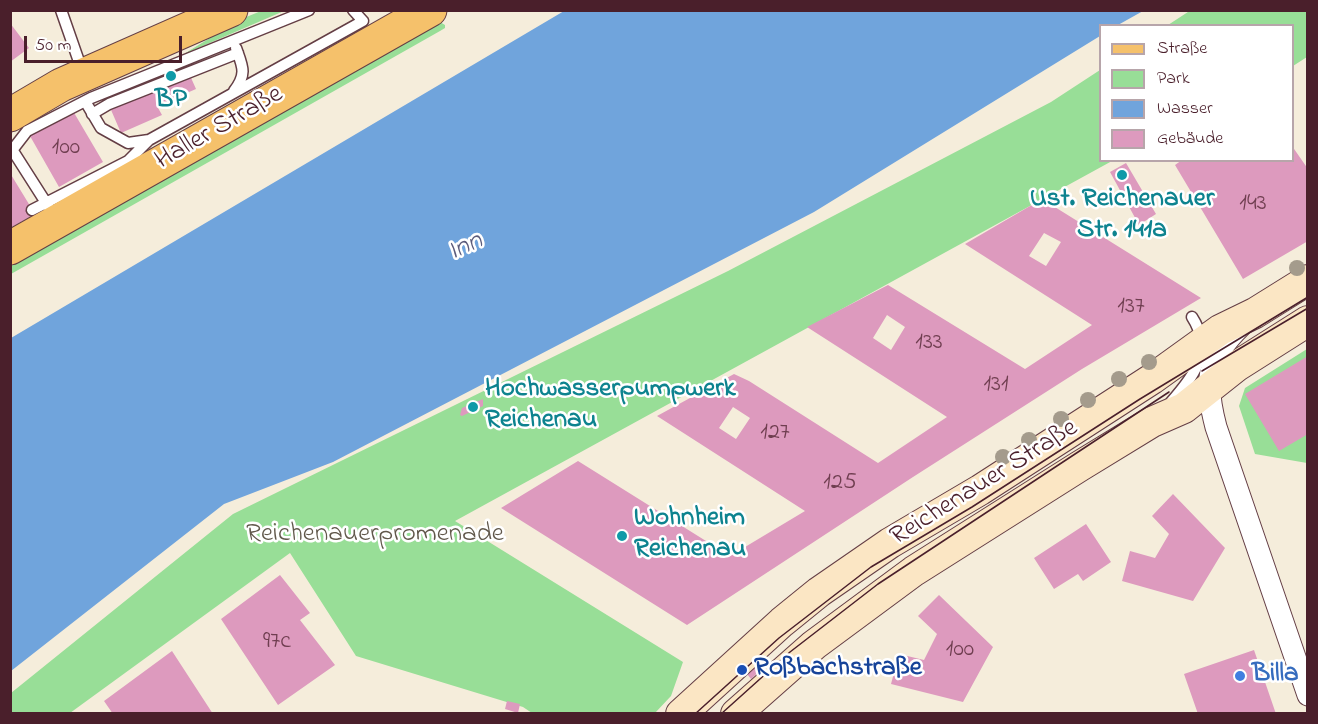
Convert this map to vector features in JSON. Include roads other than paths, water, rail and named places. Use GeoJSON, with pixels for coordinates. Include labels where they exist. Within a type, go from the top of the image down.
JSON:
{"type":"FeatureCollection","features":[{"type":"Feature","properties":{"kind":"main road","name":"Haller Straße"},"geometry":{"type":"LineString","coordinates":[[10,248],[45,211],[370,21],[430,10]]}},
{"type":"Feature","properties":{"kind":"main road"},"geometry":{"type":"LineString","coordinates":[[10,114],[61,85],[84,88],[225,19]]}},
{"type":"Feature","properties":{"kind":"street","name":"Reichenauer Straße"},"geometry":{"type":"LineString","coordinates":[[686,711],[746,653],[819,592],[890,543],[980,490],[1152,379],[1197,331],[1233,322],[1255,313],[1308,280]]}},
{"type":"Feature","properties":{"kind":"street"},"geometry":{"type":"LineString","coordinates":[[1255,313],[1219,351],[1212,366],[1208,399],[1308,695]]}},
{"type":"Feature","properties":{"kind":"street","name":"Reichenauer Straße"},"geometry":{"type":"LineString","coordinates":[[736,714],[814,645],[897,583],[1011,508],[1152,422],[1184,408],[1237,366],[1308,321]]}},
{"type":"Feature","properties":{"kind":"street"},"geometry":{"type":"LineString","coordinates":[[1184,408],[1194,410],[1214,422]]}},
{"type":"Feature","properties":{"kind":"lane"},"geometry":{"type":"LineString","coordinates":[[61,10],[84,88],[93,114],[101,128],[128,143],[149,140]]}},
{"type":"Feature","properties":{"kind":"lane"},"geometry":{"type":"LineString","coordinates":[[232,94],[241,83],[244,69],[225,19],[309,10]]}},
{"type":"Feature","properties":{"kind":"lane"},"geometry":{"type":"LineString","coordinates":[[84,88],[27,131],[12,152],[45,211],[128,161],[149,140],[370,21]]}},
{"type":"Feature","properties":{"kind":"lane"},"geometry":{"type":"LineString","coordinates":[[93,114],[109,104],[238,53]]}},
{"type":"Feature","properties":{"kind":"lane"},"geometry":{"type":"LineString","coordinates":[[1152,422],[1194,372],[1200,358],[1197,331]]}},
{"type":"Feature","properties":{"kind":"water","name":"Inn"},"geometry":{"type":"Polygon","coordinates":[[[564,11],[1143,11],[1120,24],[1099,24],[1099,37],[814,212],[333,462],[224,504],[11,671],[11,338],[564,11]]]}},
{"type":"Feature","properties":{"kind":"tram line"},"geometry":{"type":"LineString","coordinates":[[695,714],[779,638],[871,567],[972,507],[1140,399],[1308,297]]}},
{"type":"Feature","properties":{"kind":"tram line"},"geometry":{"type":"LineString","coordinates":[[1202,371],[1308,308]]}},
{"type":"Feature","properties":{"kind":"tram line"},"geometry":{"type":"LineString","coordinates":[[721,714],[790,652],[878,584],[1169,392]]}},
{"type":"Feature","properties":{"kind":"place","name":"BP"},"geometry":{"type":"Point","coordinates":[171,76]}},
{"type":"Feature","properties":{"kind":"place","name":"Ust. Reichenauer Str. 141a"},"geometry":{"type":"Point","coordinates":[1122,175]}},
{"type":"Feature","properties":{"kind":"place","name":"Hochwasserpumpwerk Reichenau"},"geometry":{"type":"Point","coordinates":[473,407]}},
{"type":"Feature","properties":{"kind":"place","name":"Wohnheim Reichenau"},"geometry":{"type":"Point","coordinates":[622,536]}},
{"type":"Feature","properties":{"kind":"place","name":"Roßbachstraße"},"geometry":{"type":"Point","coordinates":[742,670]}},
{"type":"Feature","properties":{"kind":"place","name":"Billa"},"geometry":{"type":"Point","coordinates":[1240,676]}},
{"type":"Feature","properties":{"kind":"park label","name":"Reichenauerpromenade"},"geometry":{"type":"Point","coordinates":[375,536]}}]}
